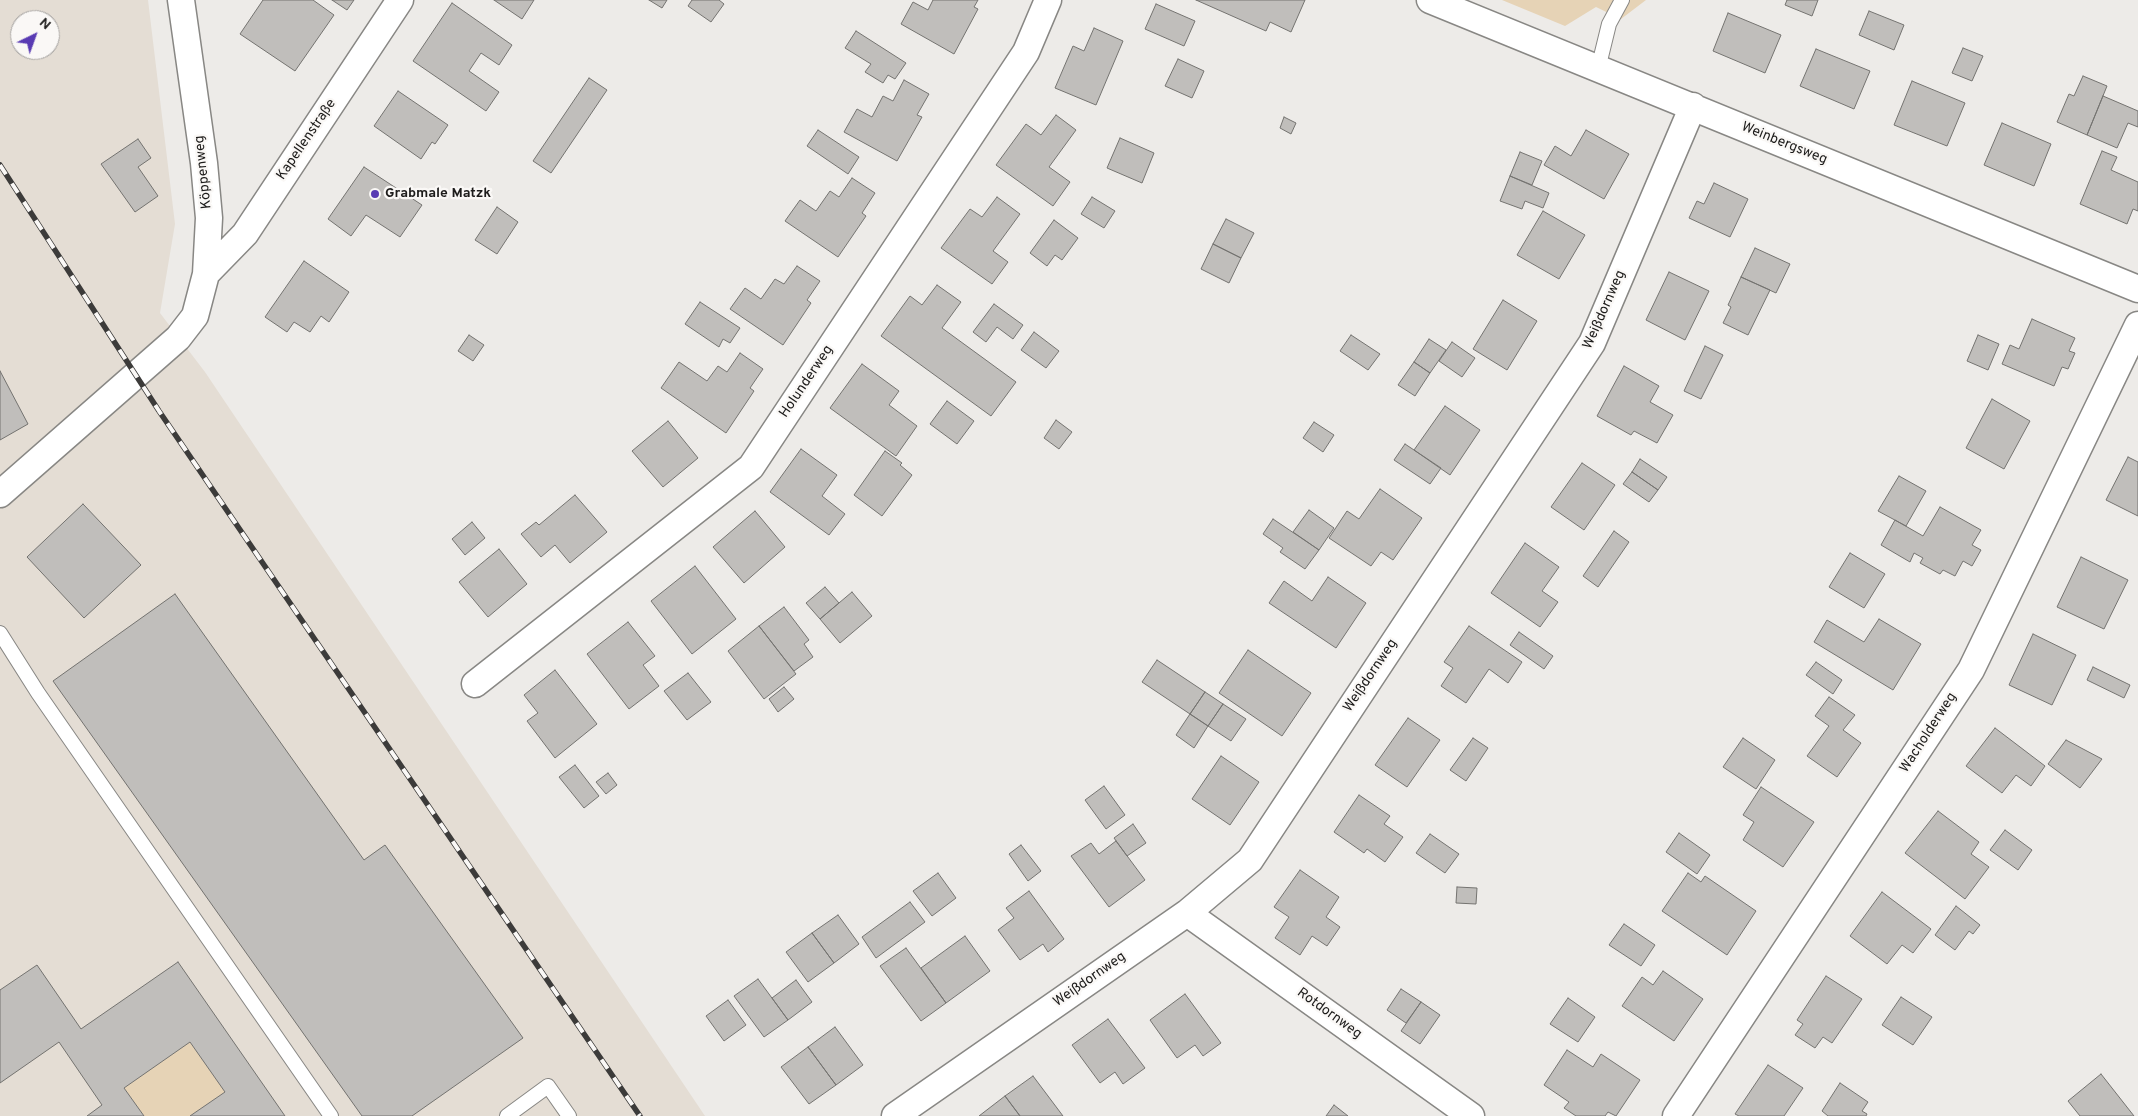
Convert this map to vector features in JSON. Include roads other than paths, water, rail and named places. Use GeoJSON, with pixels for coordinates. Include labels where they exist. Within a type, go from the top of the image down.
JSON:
{"type":"FeatureCollection","features":[{"type":"Feature","properties":{"kind":"street","name":"Köppenweg"},"geometry":{"type":"LineString","coordinates":[[0,494],[178,338],[195,316],[206,274],[209,218],[205,172],[180,0]]}},
{"type":"Feature","properties":{"kind":"street","name":"Kapellenstraße"},"geometry":{"type":"LineString","coordinates":[[206,274],[245,234],[400,0]]}},
{"type":"Feature","properties":{"kind":"street","name":"Holunderweg"},"geometry":{"type":"LineString","coordinates":[[475,684],[751,466],[1026,52],[1048,0]]}},
{"type":"Feature","properties":{"kind":"street","name":"Weinbergsweg"},"geometry":{"type":"LineString","coordinates":[[1430,0],[2138,289]]}},
{"type":"Feature","properties":{"kind":"street","name":"Weißdornweg"},"geometry":{"type":"LineString","coordinates":[[895,1116],[1187,913],[1250,860],[1592,343],[1693,106]]}},
{"type":"Feature","properties":{"kind":"street","name":"Wacholderweg"},"geometry":{"type":"LineString","coordinates":[[1676,1116],[1971,670],[2138,325]]}},
{"type":"Feature","properties":{"kind":"street","name":"Rotdornweg"},"geometry":{"type":"LineString","coordinates":[[1187,913],[1471,1116]]}},
{"type":"Feature","properties":{"kind":"lane"},"geometry":{"type":"LineString","coordinates":[[1598,68],[1609,24],[1622,0]]}},
{"type":"Feature","properties":{"kind":"lane"},"geometry":{"type":"LineString","coordinates":[[0,633],[38,693],[331,1116]]}},
{"type":"Feature","properties":{"kind":"lane"},"geometry":{"type":"LineString","coordinates":[[507,1116],[548,1086],[569,1116]]}},
{"type":"Feature","properties":{"kind":"railway"},"geometry":{"type":"LineString","coordinates":[[0,165],[159,411],[640,1116]]}},
{"type":"Feature","properties":{"kind":"place","name":"Grabmale Matzk"},"geometry":{"type":"Point","coordinates":[375,194]}}]}
